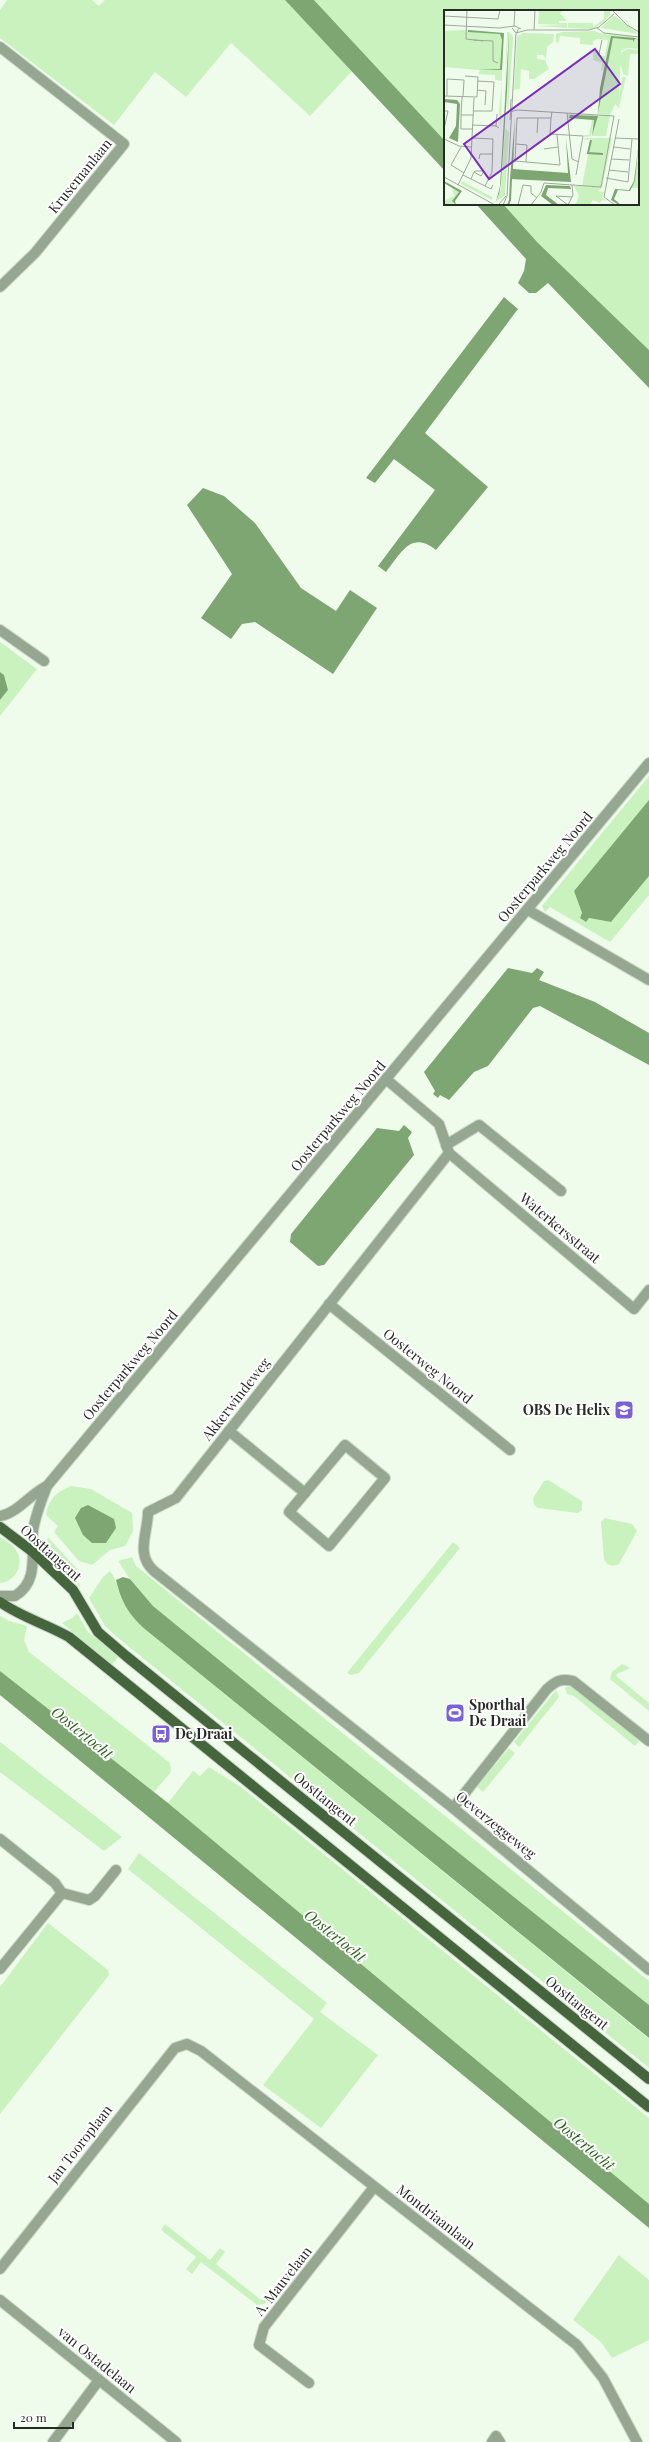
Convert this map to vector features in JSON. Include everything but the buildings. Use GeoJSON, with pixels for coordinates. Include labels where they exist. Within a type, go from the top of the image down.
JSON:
{"type":"FeatureCollection","features":[{"type":"Feature","properties":{"kind":"main road","name":"Oosttangent"},"geometry":{"type":"LineString","coordinates":[[0,1527],[33,1552],[73,1590],[98,1632],[120,1651],[649,2080]]}},
{"type":"Feature","properties":{"kind":"main road"},"geometry":{"type":"LineString","coordinates":[[0,1602],[17,1614],[38,1620],[69,1637],[649,2107]]}},
{"type":"Feature","properties":{"kind":"street","name":"Krusemanlaan"},"geometry":{"type":"LineString","coordinates":[[0,47],[124,144],[35,253],[0,287]]}},
{"type":"Feature","properties":{"kind":"street"},"geometry":{"type":"LineString","coordinates":[[0,630],[44,661]]}},
{"type":"Feature","properties":{"kind":"street","name":"Oosterparkweg Noord"},"geometry":{"type":"LineString","coordinates":[[0,1516],[13,1511],[36,1492],[47,1486],[528,910],[649,762]]}},
{"type":"Feature","properties":{"kind":"street"},"geometry":{"type":"LineString","coordinates":[[528,910],[649,980]]}},
{"type":"Feature","properties":{"kind":"street"},"geometry":{"type":"LineString","coordinates":[[386,1079],[439,1124],[448,1149],[479,1125],[561,1191]]}},
{"type":"Feature","properties":{"kind":"street","name":"Waterkersstraat"},"geometry":{"type":"LineString","coordinates":[[448,1149],[634,1309],[649,1290]]}},
{"type":"Feature","properties":{"kind":"street","name":"Akkerwindeweg"},"geometry":{"type":"LineString","coordinates":[[324,1704],[160,1576],[146,1562],[143,1537],[148,1526],[148,1512],[176,1498],[329,1304],[448,1149]]}},
{"type":"Feature","properties":{"kind":"street","name":"Oosterweg Noord"},"geometry":{"type":"LineString","coordinates":[[329,1304],[510,1450]]}},
{"type":"Feature","properties":{"kind":"street"},"geometry":{"type":"LineString","coordinates":[[229,1431],[305,1493]]}},
{"type":"Feature","properties":{"kind":"street"},"geometry":{"type":"LineString","coordinates":[[345,1445],[385,1478],[329,1546],[289,1512],[305,1493],[345,1445]]}},
{"type":"Feature","properties":{"kind":"street","name":"Oosterparkweg Noord"},"geometry":{"type":"LineString","coordinates":[[0,1596],[15,1596],[28,1586],[32,1577],[33,1529],[47,1486]]}},
{"type":"Feature","properties":{"kind":"street"},"geometry":{"type":"LineString","coordinates":[[453,1808],[547,1689],[556,1681],[564,1679],[573,1681],[649,1742]]}},
{"type":"Feature","properties":{"kind":"street","name":"Oeverzeggeweg"},"geometry":{"type":"LineString","coordinates":[[324,1704],[453,1808],[649,1970]]}},
{"type":"Feature","properties":{"kind":"street"},"geometry":{"type":"LineString","coordinates":[[0,1839],[56,1883],[62,1893],[89,1900],[95,1896],[116,1870]]}},
{"type":"Feature","properties":{"kind":"street"},"geometry":{"type":"LineString","coordinates":[[0,1969],[62,1893]]}},
{"type":"Feature","properties":{"kind":"street","name":"Mondriaanlaan"},"geometry":{"type":"LineString","coordinates":[[187,2044],[201,2051],[578,2345],[603,2378],[637,2442]]}},
{"type":"Feature","properties":{"kind":"street","name":"Jan Tooroplaan"},"geometry":{"type":"LineString","coordinates":[[0,2268],[175,2048],[187,2044]]}},
{"type":"Feature","properties":{"kind":"street","name":"A. Mauvelaan"},"geometry":{"type":"LineString","coordinates":[[309,2383],[259,2345],[263,2332],[374,2186]]}},
{"type":"Feature","properties":{"kind":"street","name":"van Ostadelaan"},"geometry":{"type":"LineString","coordinates":[[0,2300],[176,2442]]}},
{"type":"Feature","properties":{"kind":"street"},"geometry":{"type":"LineString","coordinates":[[53,2442],[99,2380]]}},
{"type":"Feature","properties":{"kind":"street"},"geometry":{"type":"LineString","coordinates":[[492,2442],[496,2436],[500,2442]]}},
{"type":"Feature","properties":{"kind":"shaded area"},"geometry":{"type":"Polygon","coordinates":[[[7,0],[92,0],[99,6],[105,0],[285,0],[352,71],[310,116],[231,43],[186,97],[155,72],[114,125],[0,38],[0,10],[7,0]]]}},
{"type":"Feature","properties":{"kind":"shaded area"},"geometry":{"type":"Polygon","coordinates":[[[285,0],[314,0],[444,140],[444,170],[285,0]]]}},
{"type":"Feature","properties":{"kind":"shaded area"},"geometry":{"type":"Polygon","coordinates":[[[314,0],[649,0],[649,350],[538,243],[504,205],[639,205],[639,10],[444,10],[444,140],[314,0]]]}},
{"type":"Feature","properties":{"kind":"shaded area"},"geometry":{"type":"Polygon","coordinates":[[[477,205],[504,205],[538,243],[649,350],[649,388],[548,283],[536,293],[529,293],[518,283],[524,271],[526,259],[477,205]]]}},
{"type":"Feature","properties":{"kind":"shaded area"},"geometry":{"type":"Polygon","coordinates":[[[504,297],[518,309],[425,433],[488,487],[436,550],[427,544],[420,542],[413,543],[402,551],[386,572],[378,566],[435,490],[394,459],[375,483],[366,478],[504,297]]]}},
{"type":"Feature","properties":{"kind":"shaded area"},"geometry":{"type":"Polygon","coordinates":[[[203,488],[224,496],[255,523],[301,588],[336,611],[350,590],[377,608],[333,674],[255,622],[242,624],[231,639],[201,618],[232,574],[187,505],[203,488]]]}},
{"type":"Feature","properties":{"kind":"shaded area"},"geometry":{"type":"Polygon","coordinates":[[[0,642],[37,669],[0,716],[0,700],[8,690],[4,675],[0,672],[0,642]]]}},
{"type":"Feature","properties":{"kind":"shaded area"},"geometry":{"type":"Polygon","coordinates":[[[0,672],[4,675],[8,690],[0,700],[0,672]]]}},
{"type":"Feature","properties":{"kind":"shaded area"},"geometry":{"type":"Polygon","coordinates":[[[649,776],[649,800],[574,891],[582,913],[580,918],[586,922],[589,918],[611,922],[649,876],[649,895],[610,942],[550,907],[545,912],[542,906],[649,776]]]}},
{"type":"Feature","properties":{"kind":"shaded area"},"geometry":{"type":"Polygon","coordinates":[[[649,800],[649,876],[611,922],[589,918],[586,922],[580,918],[582,913],[574,891],[649,800]]]}},
{"type":"Feature","properties":{"kind":"shaded area"},"geometry":{"type":"Polygon","coordinates":[[[508,968],[532,973],[537,968],[544,972],[539,980],[595,1002],[649,1033],[649,1065],[540,1006],[533,1008],[488,1066],[474,1072],[449,1100],[440,1095],[438,1098],[433,1094],[435,1091],[424,1072],[508,968]]]}},
{"type":"Feature","properties":{"kind":"shaded area"},"geometry":{"type":"Polygon","coordinates":[[[404,1125],[412,1132],[408,1138],[414,1155],[324,1265],[318,1266],[290,1242],[291,1234],[377,1128],[399,1131],[404,1125]]]}},
{"type":"Feature","properties":{"kind":"shaded area"},"geometry":{"type":"Polygon","coordinates":[[[548,1480],[582,1501],[582,1510],[578,1513],[538,1508],[534,1505],[533,1498],[544,1481],[548,1480]]]}},
{"type":"Feature","properties":{"kind":"shaded area"},"geometry":{"type":"Polygon","coordinates":[[[71,1486],[91,1489],[132,1513],[133,1531],[125,1546],[110,1550],[92,1565],[79,1561],[54,1532],[58,1526],[46,1515],[51,1500],[61,1491],[71,1486]]]}},
{"type":"Feature","properties":{"kind":"shaded area"},"geometry":{"type":"Polygon","coordinates":[[[88,1505],[114,1519],[116,1528],[106,1543],[92,1543],[83,1535],[75,1518],[81,1508],[88,1505]]]}},
{"type":"Feature","properties":{"kind":"shaded area"},"geometry":{"type":"Polygon","coordinates":[[[605,1518],[632,1524],[637,1531],[619,1564],[610,1565],[604,1559],[601,1522],[605,1518]]]}},
{"type":"Feature","properties":{"kind":"shaded area"},"geometry":{"type":"Polygon","coordinates":[[[0,1537],[14,1547],[20,1560],[18,1570],[15,1575],[6,1582],[0,1583],[0,1537]]]}},
{"type":"Feature","properties":{"kind":"shaded area"},"geometry":{"type":"Polygon","coordinates":[[[48,1537],[77,1569],[80,1587],[57,1565],[52,1558],[47,1544],[48,1537]]]}},
{"type":"Feature","properties":{"kind":"shaded area"},"geometry":{"type":"Polygon","coordinates":[[[453,1542],[460,1548],[359,1673],[351,1675],[347,1673],[453,1542]]]}},
{"type":"Feature","properties":{"kind":"shaded area"},"geometry":{"type":"Polygon","coordinates":[[[132,1557],[136,1566],[649,1981],[649,2005],[274,1705],[153,1606],[130,1579],[118,1561],[132,1557]]]}},
{"type":"Feature","properties":{"kind":"shaded area"},"geometry":{"type":"Polygon","coordinates":[[[110,1571],[115,1579],[121,1597],[127,1608],[146,1630],[649,2039],[649,2068],[105,1626],[89,1598],[103,1577],[110,1571]]]}},
{"type":"Feature","properties":{"kind":"shaded area"},"geometry":{"type":"Polygon","coordinates":[[[123,1577],[130,1579],[153,1606],[274,1705],[649,2005],[649,2038],[146,1630],[130,1613],[123,1602],[116,1580],[123,1577]]]}},
{"type":"Feature","properties":{"kind":"shaded area"},"geometry":{"type":"Polygon","coordinates":[[[77,1613],[88,1632],[119,1656],[112,1665],[62,1623],[74,1617],[77,1613]]]}},
{"type":"Feature","properties":{"kind":"shaded area"},"geometry":{"type":"Polygon","coordinates":[[[0,1616],[9,1621],[27,1626],[24,1640],[29,1652],[170,1763],[171,1772],[154,1792],[0,1671],[0,1616]]]}},
{"type":"Feature","properties":{"kind":"shaded area"},"geometry":{"type":"Polygon","coordinates":[[[622,1664],[630,1668],[617,1674],[616,1676],[649,1703],[649,1711],[610,1679],[612,1672],[622,1664]]]}},
{"type":"Feature","properties":{"kind":"shaded area"},"geometry":{"type":"Polygon","coordinates":[[[0,1671],[168,1803],[649,2204],[649,2228],[0,1695],[0,1671]]]}},
{"type":"Feature","properties":{"kind":"shaded area"},"geometry":{"type":"Polygon","coordinates":[[[565,1687],[572,1687],[640,1739],[635,1746],[574,1696],[567,1694],[565,1687]]]}},
{"type":"Feature","properties":{"kind":"shaded area"},"geometry":{"type":"Polygon","coordinates":[[[556,1690],[559,1697],[519,1747],[514,1742],[556,1690]]]}},
{"type":"Feature","properties":{"kind":"shaded area"},"geometry":{"type":"Polygon","coordinates":[[[0,1742],[122,1837],[104,1851],[0,1772],[0,1742]]]}},
{"type":"Feature","properties":{"kind":"shaded area"},"geometry":{"type":"Polygon","coordinates":[[[509,1748],[515,1753],[483,1792],[477,1787],[509,1748]]]}},
{"type":"Feature","properties":{"kind":"shaded area"},"geometry":{"type":"Polygon","coordinates":[[[209,1767],[241,1787],[649,2118],[649,2204],[168,1803],[193,1771],[200,1776],[209,1767]]]}},
{"type":"Feature","properties":{"kind":"shaded area"},"geometry":{"type":"Polygon","coordinates":[[[139,1853],[327,2003],[320,2012],[378,2055],[321,2128],[263,2085],[314,2019],[128,1869],[139,1853]]]}},
{"type":"Feature","properties":{"kind":"shaded area"},"geometry":{"type":"Polygon","coordinates":[[[48,1923],[108,1970],[109,1975],[0,2114],[0,1987],[48,1923]]]}},
{"type":"Feature","properties":{"kind":"shaded area"},"geometry":{"type":"Polygon","coordinates":[[[165,2224],[210,2260],[220,2248],[225,2252],[216,2264],[261,2300],[271,2288],[275,2291],[271,2300],[267,2303],[257,2305],[201,2262],[192,2274],[186,2269],[196,2257],[161,2230],[165,2224]]]}},
{"type":"Feature","properties":{"kind":"shaded area"},"geometry":{"type":"Polygon","coordinates":[[[619,2255],[649,2280],[649,2340],[612,2358],[601,2342],[573,2320],[619,2255]]]}},
{"type":"Feature","properties":{"kind":"place","name":"OBS De Helix"},"geometry":{"type":"Point","coordinates":[624,1410]}},
{"type":"Feature","properties":{"kind":"place","name":"Sporthal De Draai"},"geometry":{"type":"Point","coordinates":[455,1713]}},
{"type":"Feature","properties":{"kind":"place","name":"De Draai"},"geometry":{"type":"Point","coordinates":[161,1734]}},
{"type":"Feature","properties":{"kind":"water label","name":"Oostertocht"},"geometry":{"type":"Point","coordinates":[82,1733]}},
{"type":"Feature","properties":{"kind":"water label","name":"Oostertocht"},"geometry":{"type":"Point","coordinates":[335,1936]}},
{"type":"Feature","properties":{"kind":"water label","name":"Oostertocht"},"geometry":{"type":"Point","coordinates":[584,2144]}}]}
